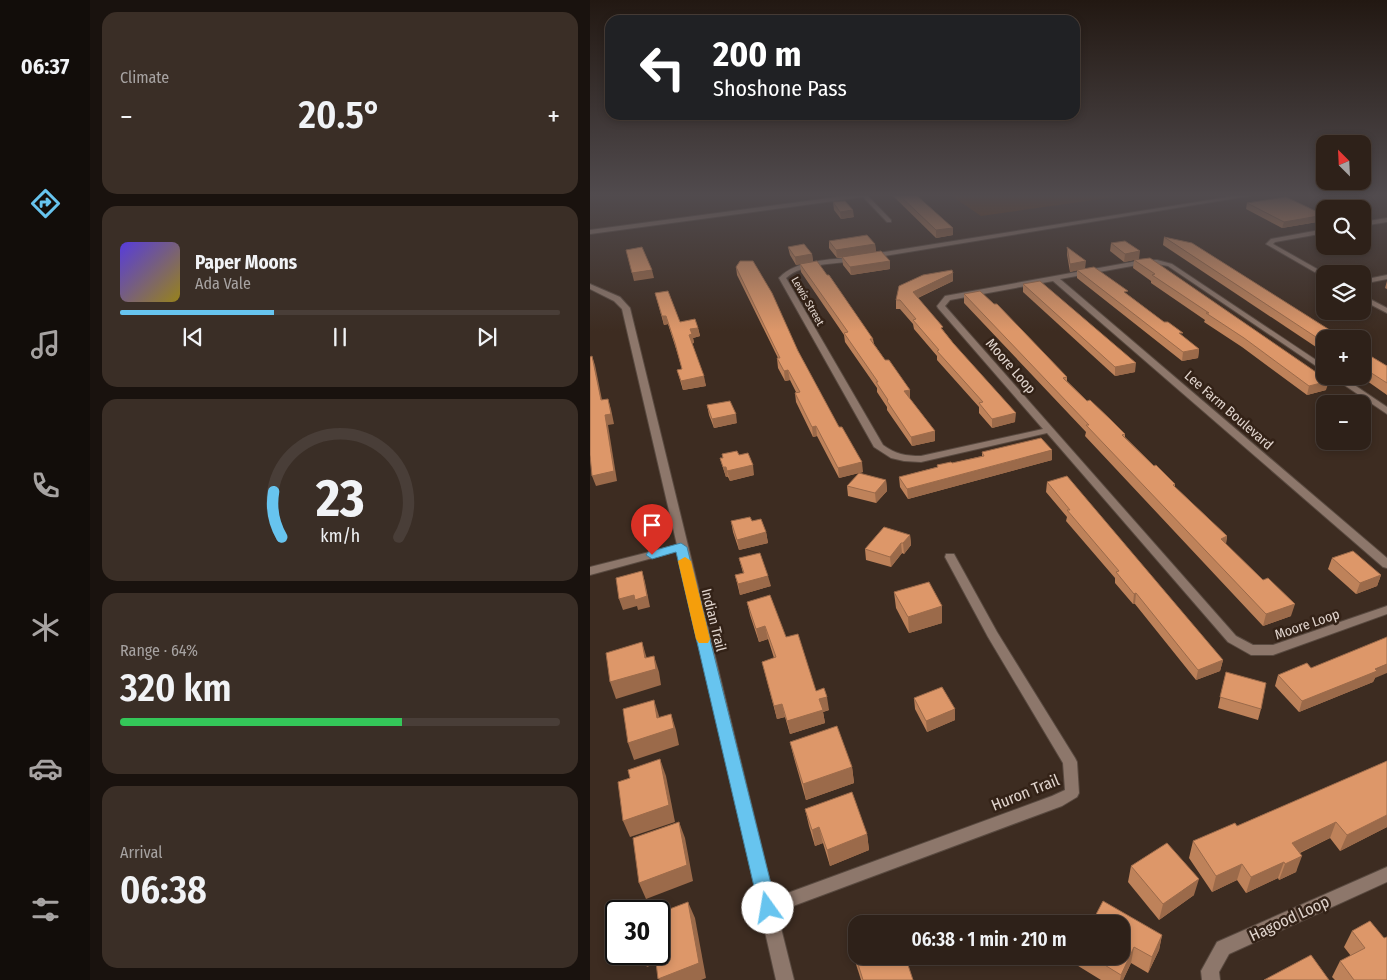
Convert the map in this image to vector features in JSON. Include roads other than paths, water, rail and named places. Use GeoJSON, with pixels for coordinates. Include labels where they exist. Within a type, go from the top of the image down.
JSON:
{"type":"FeatureCollection","features":[{"type":"Feature","properties":{"kind":"street","name":"Lewis Street"},"geometry":{"type":"LineString","coordinates":[[976,240],[795,269],[785,273],[782,278],[879,447],[890,456],[902,459],[921,458],[1049,430]]}},
{"type":"Feature","properties":{"kind":"street"},"geometry":{"type":"LineString","coordinates":[[1275,240],[1269,244],[1316,271]]}},
{"type":"Feature","properties":{"kind":"street","name":"Moore Loop"},"geometry":{"type":"LineString","coordinates":[[1316,364],[1170,265],[1157,262],[1143,262],[948,298],[940,306],[1232,639],[1251,650],[1273,650],[1387,610]]}},
{"type":"Feature","properties":{"kind":"street"},"geometry":{"type":"LineString","coordinates":[[1371,280],[1387,277]]}},
{"type":"Feature","properties":{"kind":"street","name":"Lee Farm Boulevard"},"geometry":{"type":"LineString","coordinates":[[1054,278],[1387,564]]}},
{"type":"Feature","properties":{"kind":"street","name":"Indian Trail"},"geometry":{"type":"LineString","coordinates":[[590,286],[617,299],[626,308],[681,547],[785,980]]}},
{"type":"Feature","properties":{"kind":"street"},"geometry":{"type":"LineString","coordinates":[[1371,303],[1387,311]]}},
{"type":"Feature","properties":{"kind":"street"},"geometry":{"type":"LineString","coordinates":[[1348,385],[1387,411]]}},
{"type":"Feature","properties":{"kind":"street"},"geometry":{"type":"LineString","coordinates":[[590,571],[681,547]]}},
{"type":"Feature","properties":{"kind":"street","name":"Huron Trail"},"geometry":{"type":"LineString","coordinates":[[768,908],[1057,801],[1072,793],[1070,762],[992,634],[950,557]]}},
{"type":"Feature","properties":{"kind":"street","name":"Hagood Loop"},"geometry":{"type":"LineString","coordinates":[[1211,980],[1210,971],[1223,948],[1387,874]]}}]}
